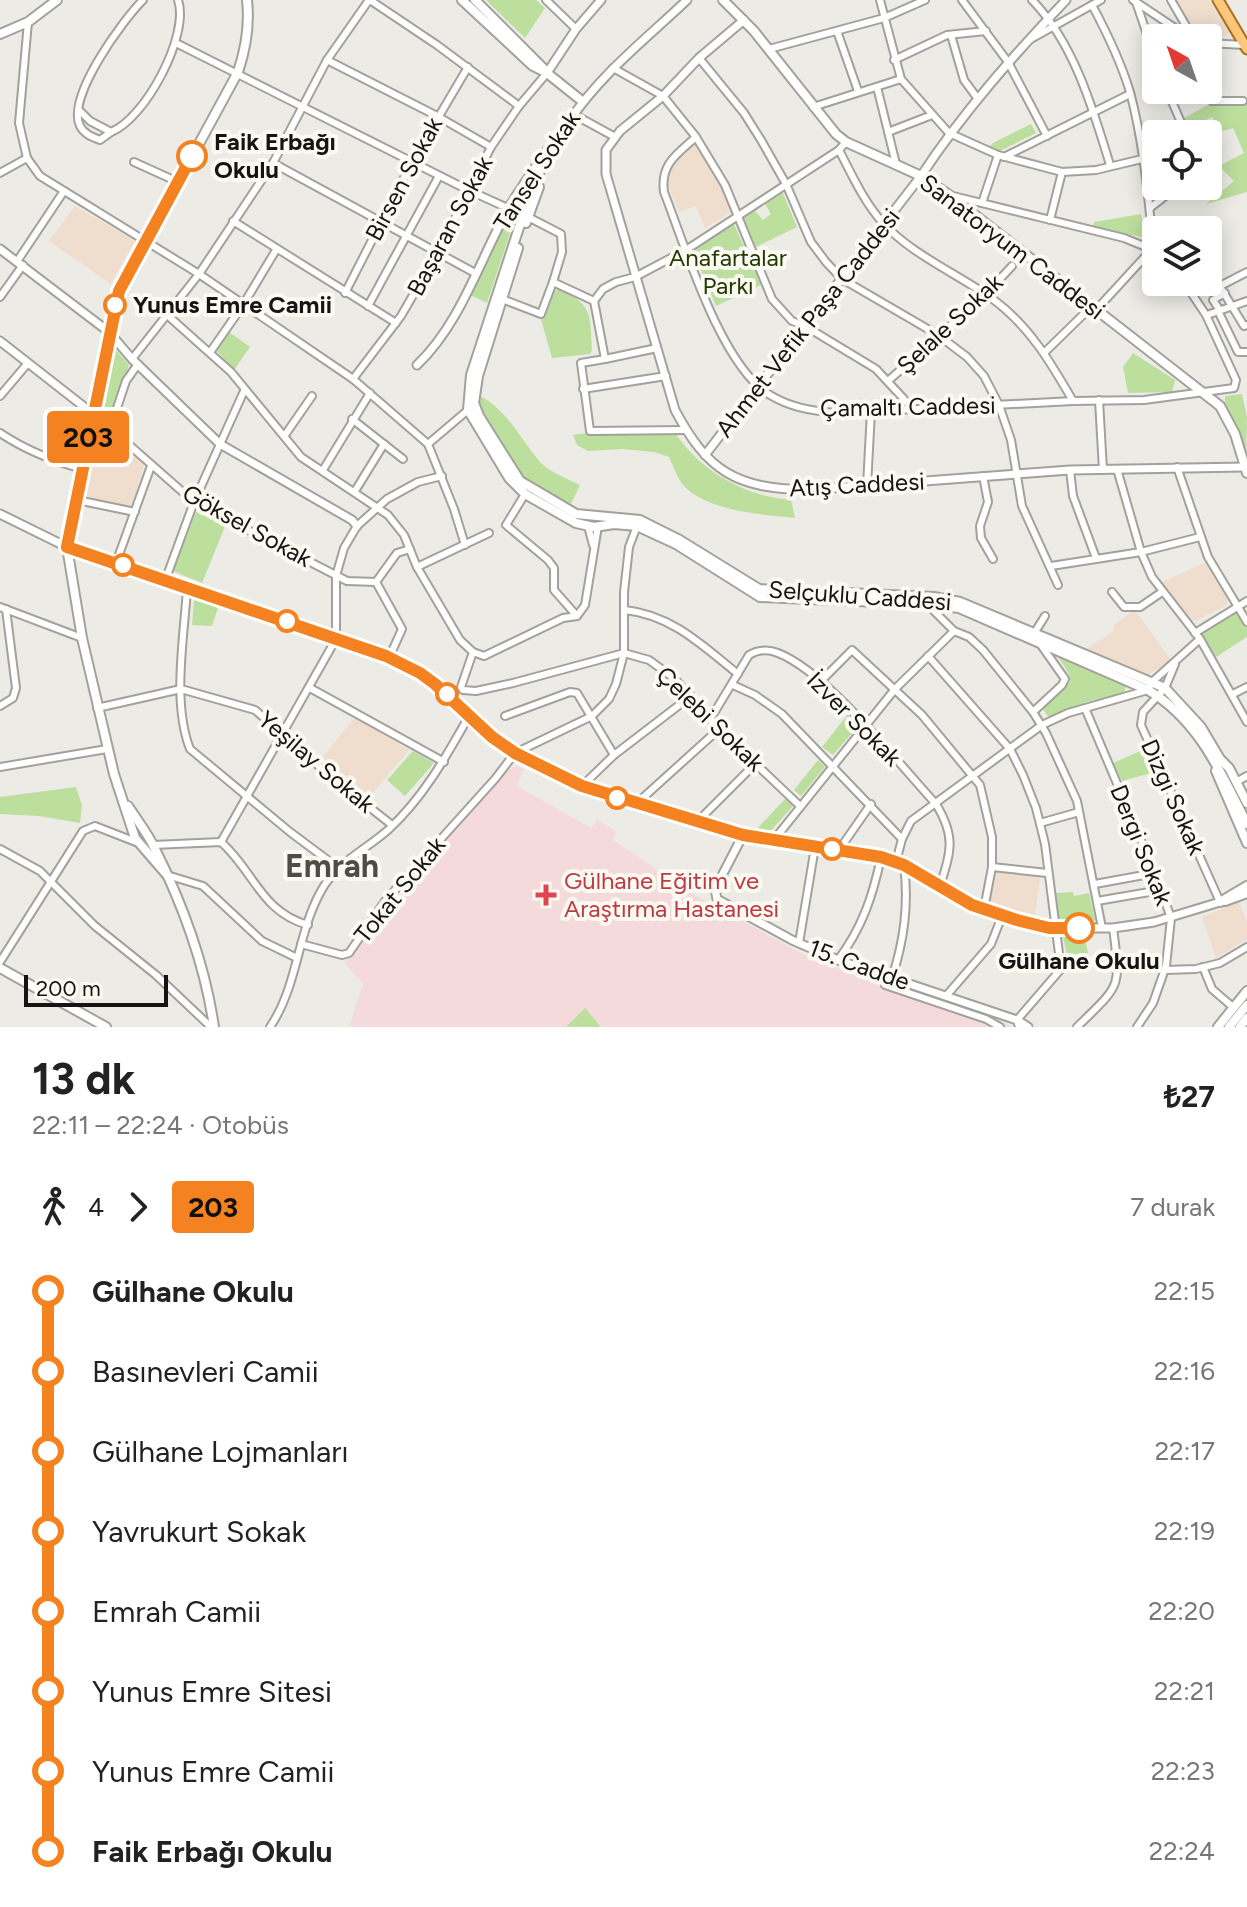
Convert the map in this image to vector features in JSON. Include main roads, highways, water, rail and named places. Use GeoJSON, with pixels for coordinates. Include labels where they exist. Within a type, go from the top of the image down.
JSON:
{"type":"FeatureCollection","features":[{"type":"Feature","properties":{"kind":"main road"},"geometry":{"type":"LineString","coordinates":[[0,34],[28,22],[56,0]]}},
{"type":"Feature","properties":{"kind":"main road"},"geometry":{"type":"LineString","coordinates":[[167,875],[141,846],[107,749],[82,638],[67,547],[119,291],[238,72],[249,23],[247,0]]}},
{"type":"Feature","properties":{"kind":"main road"},"geometry":{"type":"LineString","coordinates":[[462,0],[533,66],[547,73],[582,101]]}},
{"type":"Feature","properties":{"kind":"main road"},"geometry":{"type":"LineString","coordinates":[[475,0],[547,73]]}},
{"type":"Feature","properties":{"kind":"main road"},"geometry":{"type":"LineString","coordinates":[[1218,0],[1246,47]]}},
{"type":"Feature","properties":{"kind":"main road","name":"Sanatoryum Caddesi"},"geometry":{"type":"LineString","coordinates":[[728,1],[843,146],[896,164],[949,195],[1093,309],[1206,393],[1220,406],[1235,434],[1246,470]]}},
{"type":"Feature","properties":{"kind":"main road","name":"Selçuklu Caddesi"},"geometry":{"type":"LineString","coordinates":[[572,116],[541,168],[478,376],[474,403],[514,474],[532,489],[576,514],[640,520],[678,539],[759,589],[934,597],[960,602],[1035,632],[1162,692],[1201,727],[1221,760]]}},
{"type":"Feature","properties":{"kind":"main road","name":"Selçuklu Caddesi"},"geometry":{"type":"LineString","coordinates":[[526,216],[471,375],[468,410],[509,478],[525,494],[576,523],[637,526],[676,544],[760,597],[959,608],[1150,686]]}},
{"type":"Feature","properties":{"kind":"main road","name":"Selçuklu Caddesi"},"geometry":{"type":"LineString","coordinates":[[1162,692],[1207,748]]}},
{"type":"Feature","properties":{"kind":"main road"},"geometry":{"type":"LineString","coordinates":[[1207,748],[1226,774],[1247,813]]}},
{"type":"Feature","properties":{"kind":"main road"},"geometry":{"type":"LineString","coordinates":[[1207,748],[1247,843]]}},
{"type":"Feature","properties":{"kind":"main road"},"geometry":{"type":"LineString","coordinates":[[1221,760],[1247,824]]}},
{"type":"Feature","properties":{"kind":"main road"},"geometry":{"type":"LineString","coordinates":[[1221,760],[1229,768],[1247,803]]}},
{"type":"Feature","properties":{"kind":"main road"},"geometry":{"type":"LineString","coordinates":[[138,831],[153,845],[205,974],[213,1027]]}},
{"type":"Feature","properties":{"kind":"main road"},"geometry":{"type":"LineString","coordinates":[[141,846],[147,849],[153,845]]}},
{"type":"Feature","properties":{"kind":"main road"},"geometry":{"type":"LineString","coordinates":[[1247,886],[1220,902],[1247,893]]}},
{"type":"Feature","properties":{"kind":"main road"},"geometry":{"type":"LineString","coordinates":[[0,968],[106,1027]]}},
{"type":"Feature","properties":{"kind":"main road"},"geometry":{"type":"LineString","coordinates":[[1224,1027],[1247,991]]}},
{"type":"Feature","properties":{"kind":"main road"},"geometry":{"type":"LineString","coordinates":[[1234,1011],[1247,998]]}},
{"type":"Feature","properties":{"kind":"main road"},"geometry":{"type":"LineString","coordinates":[[1224,1027],[1247,1005]]}},
{"type":"Feature","properties":{"kind":"main road"},"geometry":{"type":"LineString","coordinates":[[1244,1026],[1247,1018]]}},
{"type":"Feature","properties":{"kind":"place","name":"Faik Erbağı Okulu"},"geometry":{"type":"Point","coordinates":[192,156]}},
{"type":"Feature","properties":{"kind":"place","name":"Yunus Emre Camii"},"geometry":{"type":"Point","coordinates":[115,305]}},
{"type":"Feature","properties":{"kind":"place","name":"Gülhane Eğitim ve Araştırma Hastanesi"},"geometry":{"type":"Point","coordinates":[546,895]}},
{"type":"Feature","properties":{"kind":"place","name":"Gülhane Okulu"},"geometry":{"type":"Point","coordinates":[1079,928]}},
{"type":"Feature","properties":{"kind":"district","name":"Emrah"},"geometry":{"type":"Point","coordinates":[332,866]}},
{"type":"Feature","properties":{"kind":"park label","name":"Anafartalar Parkı"},"geometry":{"type":"Point","coordinates":[728,272]}}]}
